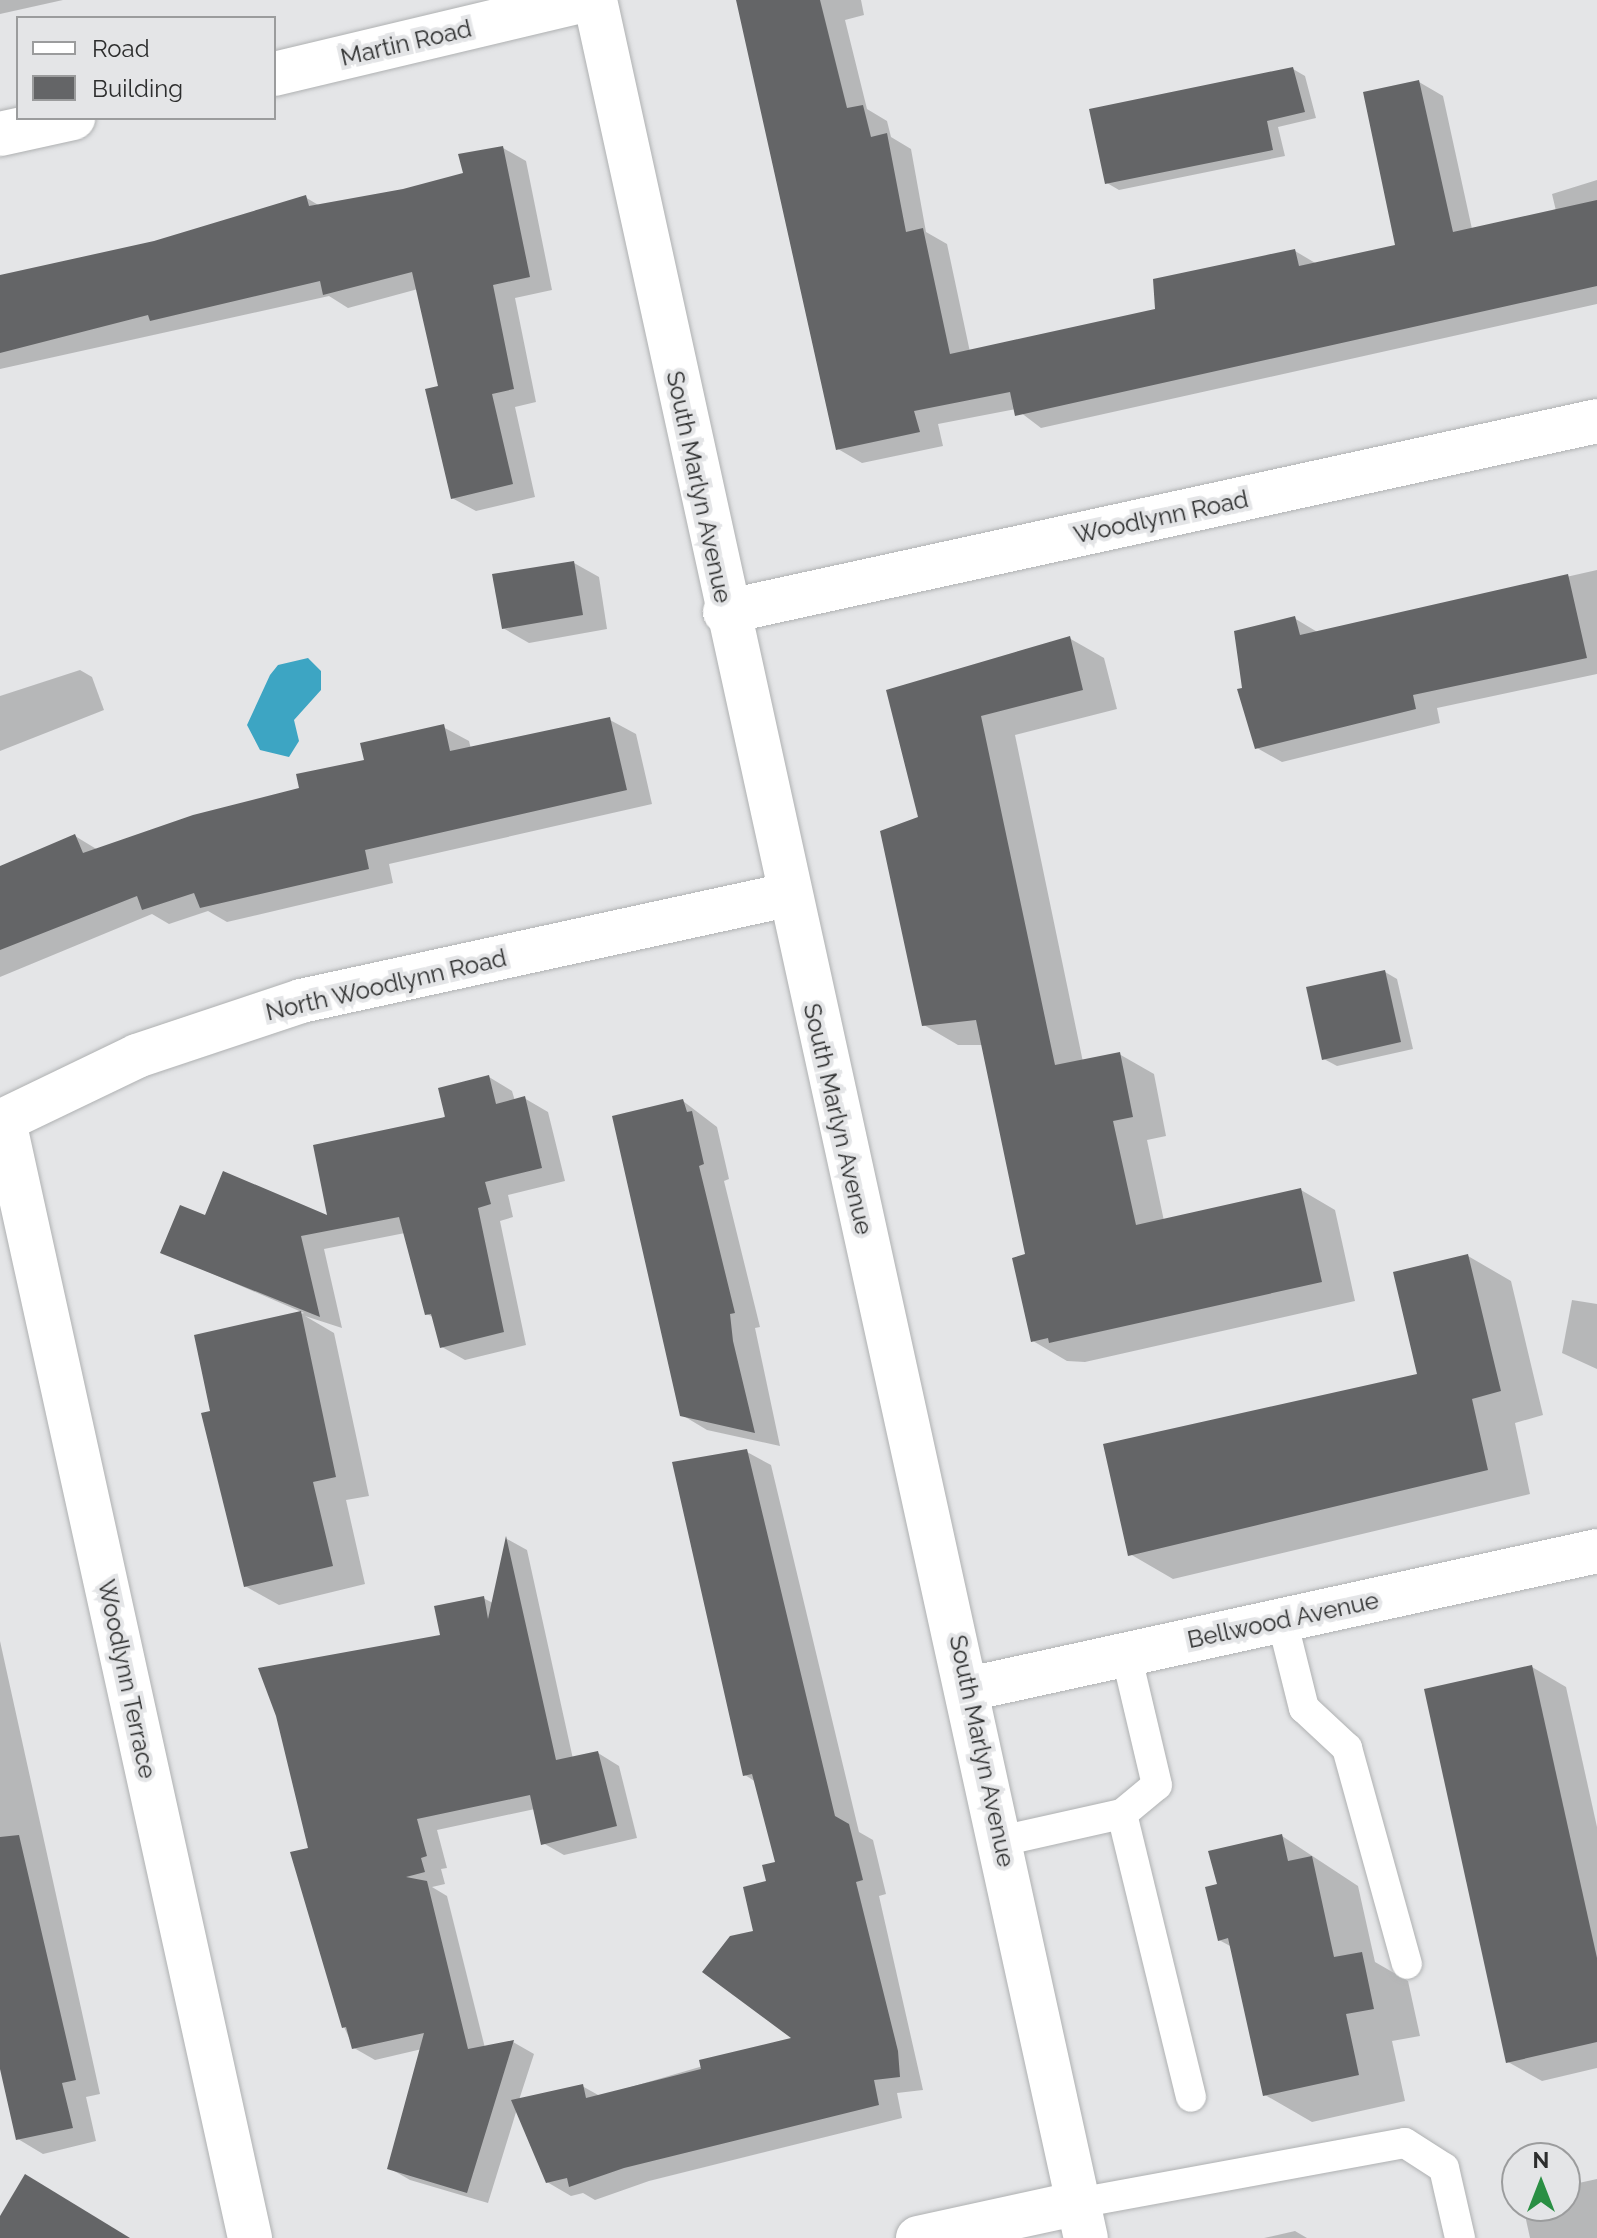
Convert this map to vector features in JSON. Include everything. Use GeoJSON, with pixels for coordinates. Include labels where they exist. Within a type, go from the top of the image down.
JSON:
{"type":"FeatureCollection","features":[{"type":"Feature","properties":{"kind":"street","name":"Martin Road"},"geometry":{"type":"LineString","coordinates":[[276,74],[584,0]]}},
{"type":"Feature","properties":{"kind":"street","name":"South Marlyn Avenue"},"geometry":{"type":"LineString","coordinates":[[595,0],[787,895],[969,1689],[1082,2220]]}},
{"type":"Feature","properties":{"kind":"street"},"geometry":{"type":"LineString","coordinates":[[0,134],[64,120]]}},
{"type":"Feature","properties":{"kind":"street","name":"Woodlynn Road"},"geometry":{"type":"LineString","coordinates":[[725,612],[1597,421]]}},
{"type":"Feature","properties":{"kind":"street","name":"North Woodlynn Road"},"geometry":{"type":"LineString","coordinates":[[2,1121],[137,1056],[301,1001],[787,895]]}},
{"type":"Feature","properties":{"kind":"street","name":"Woodlynn Terrace"},"geometry":{"type":"LineString","coordinates":[[2,1121],[250,2238]]}},
{"type":"Feature","properties":{"kind":"street","name":"Bellwood Avenue"},"geometry":{"type":"LineString","coordinates":[[969,1689],[1597,1551]]}},
{"type":"Feature","properties":{"kind":"street"},"geometry":{"type":"LineString","coordinates":[[918,2238],[1082,2220]]}},
{"type":"Feature","properties":{"kind":"lane"},"geometry":{"type":"LineString","coordinates":[[1282,1620],[1304,1708],[1347,1748],[1407,1964]]}},
{"type":"Feature","properties":{"kind":"lane"},"geometry":{"type":"LineString","coordinates":[[1001,1841],[1122,1814],[1157,1785],[1126,1654]]}},
{"type":"Feature","properties":{"kind":"lane"},"geometry":{"type":"LineString","coordinates":[[1122,1814],[1191,2097]]}},
{"type":"Feature","properties":{"kind":"lane"},"geometry":{"type":"LineString","coordinates":[[1082,2220],[1405,2143],[1444,2168],[1460,2238]]}},
{"type":"Feature","properties":{"kind":"water"},"geometry":{"type":"Polygon","coordinates":[[[308,658],[321,671],[321,690],[294,720],[299,741],[289,757],[260,750],[247,725],[270,675],[278,665],[308,658]]]}},
{"type":"Feature","properties":{"kind":"building"},"geometry":{"type":"Polygon","coordinates":[[[736,0],[820,0],[847,108],[863,105],[871,137],[887,133],[906,232],[923,228],[950,354],[1155,309],[1153,279],[1295,249],[1299,266],[1395,245],[1363,92],[1419,80],[1453,232],[1597,200],[1597,286],[1015,416],[1010,392],[914,411],[920,432],[836,450],[736,0]]]}},
{"type":"Feature","properties":{"kind":"building"},"geometry":{"type":"Polygon","coordinates":[[[1293,67],[1305,112],[1267,121],[1273,150],[1105,184],[1089,109],[1293,67]]]}},
{"type":"Feature","properties":{"kind":"building"},"geometry":{"type":"Polygon","coordinates":[[[503,146],[530,277],[493,285],[514,389],[492,394],[513,484],[451,499],[425,389],[438,386],[412,272],[323,295],[320,281],[150,321],[148,315],[0,353],[0,275],[154,241],[306,195],[309,206],[403,189],[463,173],[458,154],[503,146]]]}},
{"type":"Feature","properties":{"kind":"building"},"geometry":{"type":"Polygon","coordinates":[[[574,561],[583,615],[502,629],[492,574],[574,561]]]}},
{"type":"Feature","properties":{"kind":"building"},"geometry":{"type":"Polygon","coordinates":[[[1568,574],[1587,658],[1413,695],[1416,709],[1255,749],[1237,689],[1242,688],[1234,631],[1295,616],[1300,635],[1568,574]]]}},
{"type":"Feature","properties":{"kind":"building"},"geometry":{"type":"Polygon","coordinates":[[[1070,636],[1083,690],[981,716],[1055,1065],[1120,1052],[1133,1117],[1113,1121],[1136,1225],[1301,1188],[1322,1282],[1049,1343],[1048,1338],[1031,1342],[1012,1258],[1025,1254],[976,1020],[922,1026],[880,831],[918,817],[886,690],[1070,636]]]}},
{"type":"Feature","properties":{"kind":"building"},"geometry":{"type":"Polygon","coordinates":[[[610,717],[627,790],[365,850],[369,869],[200,908],[194,893],[142,910],[137,896],[0,950],[0,866],[75,834],[83,853],[193,815],[299,788],[296,774],[364,760],[360,743],[444,724],[450,751],[610,717]]]}},
{"type":"Feature","properties":{"kind":"building"},"geometry":{"type":"Polygon","coordinates":[[[1385,970],[1401,1042],[1322,1060],[1306,987],[1385,970]]]}},
{"type":"Feature","properties":{"kind":"building"},"geometry":{"type":"Polygon","coordinates":[[[489,1075],[496,1104],[525,1096],[542,1168],[485,1182],[491,1204],[478,1208],[504,1332],[440,1348],[431,1314],[425,1315],[399,1217],[301,1236],[320,1317],[160,1253],[180,1205],[205,1215],[223,1171],[327,1215],[313,1145],[445,1117],[438,1088],[489,1075]]]}},
{"type":"Feature","properties":{"kind":"building"},"geometry":{"type":"Polygon","coordinates":[[[683,1099],[687,1112],[692,1111],[704,1164],[699,1166],[735,1313],[730,1314],[733,1341],[755,1433],[680,1416],[612,1116],[683,1099]]]}},
{"type":"Feature","properties":{"kind":"building"},"geometry":{"type":"Polygon","coordinates":[[[1468,1254],[1501,1391],[1472,1399],[1488,1470],[1128,1556],[1103,1444],[1417,1374],[1393,1272],[1468,1254]]]}},
{"type":"Feature","properties":{"kind":"building"},"geometry":{"type":"Polygon","coordinates":[[[301,1311],[336,1477],[313,1482],[333,1566],[244,1587],[201,1413],[210,1411],[194,1335],[301,1311]]]}},
{"type":"Feature","properties":{"kind":"building"},"geometry":{"type":"Polygon","coordinates":[[[747,1449],[835,1816],[849,1824],[863,1880],[856,1882],[898,2051],[900,2077],[874,2080],[879,2105],[624,2168],[569,2187],[567,2178],[546,2183],[511,2100],[583,2084],[586,2098],[701,2069],[699,2060],[791,2038],[702,1972],[730,1936],[753,1931],[743,1887],[766,1881],[762,1865],[775,1862],[752,1774],[743,1776],[672,1462],[747,1449]]]}},
{"type":"Feature","properties":{"kind":"building"},"geometry":{"type":"Polygon","coordinates":[[[506,1536],[556,1760],[598,1751],[617,1826],[541,1845],[530,1795],[417,1819],[427,1856],[421,1858],[425,1872],[406,1877],[427,1881],[468,2049],[514,2040],[467,2193],[387,2169],[424,2033],[352,2049],[346,2027],[342,2028],[290,1852],[308,1848],[276,1716],[258,1668],[440,1635],[434,1606],[484,1596],[488,1619],[506,1536]]]}},
{"type":"Feature","properties":{"kind":"building"},"geometry":{"type":"Polygon","coordinates":[[[1532,1665],[1597,1958],[1597,2042],[1506,2063],[1424,1689],[1532,1665]]]}},
{"type":"Feature","properties":{"kind":"building"},"geometry":{"type":"Polygon","coordinates":[[[1282,1834],[1288,1861],[1312,1856],[1334,1957],[1362,1952],[1374,2009],[1346,2014],[1359,2075],[1263,2096],[1228,1938],[1218,1941],[1205,1887],[1217,1884],[1208,1851],[1282,1834]]]}},
{"type":"Feature","properties":{"kind":"building"},"geometry":{"type":"Polygon","coordinates":[[[19,1835],[76,2080],[62,2083],[73,2128],[16,2140],[0,2069],[0,1837],[19,1835]]]}},
{"type":"Feature","properties":{"kind":"building"},"geometry":{"type":"Polygon","coordinates":[[[25,2174],[130,2238],[0,2238],[0,2216],[25,2174]]]}}]}
